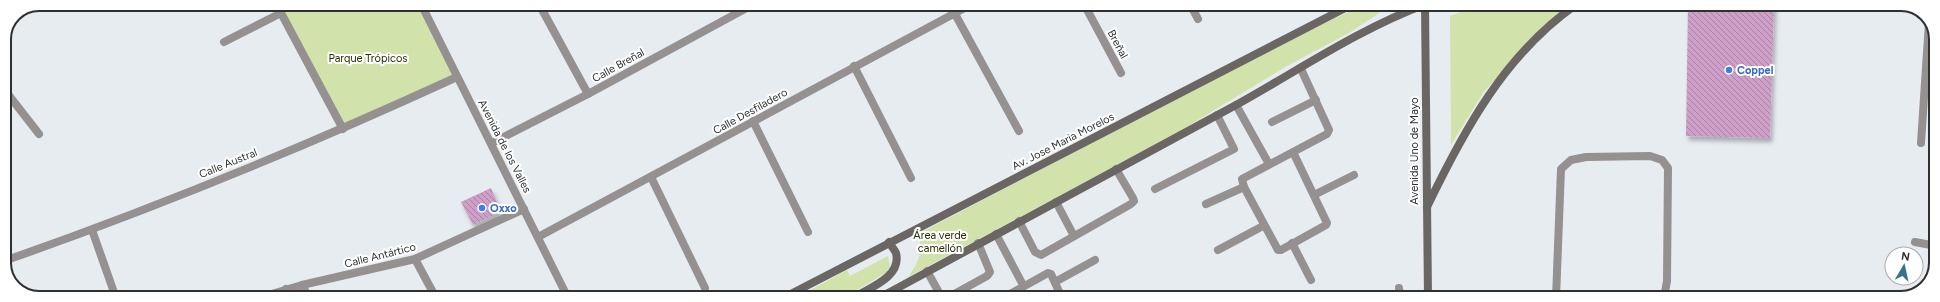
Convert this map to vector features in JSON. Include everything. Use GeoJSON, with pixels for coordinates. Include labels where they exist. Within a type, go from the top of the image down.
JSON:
{"type":"FeatureCollection","features":[{"type":"Feature","properties":{"kind":"main road","name":"Av. Jose Maria Morelos"},"geometry":{"type":"LineString","coordinates":[[797,291],[889,242],[1339,11]]}},
{"type":"Feature","properties":{"kind":"main road"},"geometry":{"type":"LineString","coordinates":[[892,291],[1236,105],[1358,34],[1407,11]]}},
{"type":"Feature","properties":{"kind":"main road","name":"Avenida Uno de Mayo"},"geometry":{"type":"LineString","coordinates":[[1425,11],[1428,291]]}},
{"type":"Feature","properties":{"kind":"main road"},"geometry":{"type":"LineString","coordinates":[[1426,210],[1452,155],[1483,101],[1522,53],[1567,11]]}},
{"type":"Feature","properties":{"kind":"main road"},"geometry":{"type":"LineString","coordinates":[[865,291],[891,275],[896,264],[896,253],[889,242]]}},
{"type":"Feature","properties":{"kind":"street","name":"Avenida de los Valles"},"geometry":{"type":"LineString","coordinates":[[424,11],[492,143],[565,291]]}},
{"type":"Feature","properties":{"kind":"street"},"geometry":{"type":"LineString","coordinates":[[543,11],[588,94]]}},
{"type":"Feature","properties":{"kind":"street","name":"Calle Breñal"},"geometry":{"type":"LineString","coordinates":[[492,143],[588,94],[741,11]]}},
{"type":"Feature","properties":{"kind":"street","name":"Calle Desfiladero"},"geometry":{"type":"LineString","coordinates":[[538,237],[854,66],[960,11]]}},
{"type":"Feature","properties":{"kind":"street","name":"Breñal"},"geometry":{"type":"LineString","coordinates":[[1088,11],[1121,73]]}},
{"type":"Feature","properties":{"kind":"street"},"geometry":{"type":"LineString","coordinates":[[1194,11],[1198,19]]}},
{"type":"Feature","properties":{"kind":"street"},"geometry":{"type":"LineString","coordinates":[[224,42],[281,13],[343,129]]}},
{"type":"Feature","properties":{"kind":"street"},"geometry":{"type":"LineString","coordinates":[[955,14],[1019,131]]}},
{"type":"Feature","properties":{"kind":"street"},"geometry":{"type":"LineString","coordinates":[[1921,143],[1928,33]]}},
{"type":"Feature","properties":{"kind":"street"},"geometry":{"type":"LineString","coordinates":[[854,66],[912,178]]}},
{"type":"Feature","properties":{"kind":"street"},"geometry":{"type":"LineString","coordinates":[[1293,152],[1327,223],[1292,244],[1278,250],[1263,226],[1242,183],[1244,176],[1327,134],[1329,130],[1301,68]]}},
{"type":"Feature","properties":{"kind":"street","name":"Calle Austral"},"geometry":{"type":"LineString","coordinates":[[11,258],[92,230],[343,129],[457,77]]}},
{"type":"Feature","properties":{"kind":"street"},"geometry":{"type":"LineString","coordinates":[[11,98],[39,134]]}},
{"type":"Feature","properties":{"kind":"street"},"geometry":{"type":"LineString","coordinates":[[1272,122],[1316,100]]}},
{"type":"Feature","properties":{"kind":"street"},"geometry":{"type":"LineString","coordinates":[[1236,105],[1269,164]]}},
{"type":"Feature","properties":{"kind":"street"},"geometry":{"type":"LineString","coordinates":[[1155,189],[1234,149],[1217,115]]}},
{"type":"Feature","properties":{"kind":"street"},"geometry":{"type":"LineString","coordinates":[[753,121],[808,232]]}},
{"type":"Feature","properties":{"kind":"street"},"geometry":{"type":"LineString","coordinates":[[1556,291],[1561,169],[1571,160],[1586,157],[1650,156],[1662,160],[1668,168],[1667,281],[1665,291]]}},
{"type":"Feature","properties":{"kind":"street"},"geometry":{"type":"LineString","coordinates":[[1020,221],[1038,254],[1041,255],[1132,204],[1134,201],[1116,169]]}},
{"type":"Feature","properties":{"kind":"street"},"geometry":{"type":"LineString","coordinates":[[1314,195],[1354,175]]}},
{"type":"Feature","properties":{"kind":"street"},"geometry":{"type":"LineString","coordinates":[[651,177],[705,288]]}},
{"type":"Feature","properties":{"kind":"street"},"geometry":{"type":"LineString","coordinates":[[1206,204],[1244,187]]}},
{"type":"Feature","properties":{"kind":"street"},"geometry":{"type":"LineString","coordinates":[[1056,202],[1074,236]]}},
{"type":"Feature","properties":{"kind":"street","name":"Calle Antártico"},"geometry":{"type":"LineString","coordinates":[[280,291],[415,259],[524,208]]}},
{"type":"Feature","properties":{"kind":"street"},"geometry":{"type":"LineString","coordinates":[[1218,250],[1263,226]]}},
{"type":"Feature","properties":{"kind":"street"},"geometry":{"type":"LineString","coordinates":[[92,230],[114,291]]}},
{"type":"Feature","properties":{"kind":"street"},"geometry":{"type":"LineString","coordinates":[[996,234],[1023,285]]}},
{"type":"Feature","properties":{"kind":"street"},"geometry":{"type":"LineString","coordinates":[[1915,242],[1929,245]]}},
{"type":"Feature","properties":{"kind":"street"},"geometry":{"type":"LineString","coordinates":[[960,291],[987,276],[990,272],[978,244]]}},
{"type":"Feature","properties":{"kind":"street"},"geometry":{"type":"LineString","coordinates":[[1292,244],[1311,280]]}},
{"type":"Feature","properties":{"kind":"street"},"geometry":{"type":"LineString","coordinates":[[415,259],[432,291]]}},
{"type":"Feature","properties":{"kind":"street"},"geometry":{"type":"LineString","coordinates":[[1055,282],[1096,260]]}},
{"type":"Feature","properties":{"kind":"street"},"geometry":{"type":"LineString","coordinates":[[927,271],[938,291]]}},
{"type":"Feature","properties":{"kind":"street"},"geometry":{"type":"LineString","coordinates":[[1014,291],[1048,273],[1051,274],[1059,291]]}},
{"type":"Feature","properties":{"kind":"street"},"geometry":{"type":"LineString","coordinates":[[302,285],[306,291]]}},
{"type":"Feature","properties":{"kind":"green space","name":"Parque Trópicos"},"geometry":{"type":"Polygon","coordinates":[[[284,11],[423,11],[455,76],[346,126],[284,11]]]}},
{"type":"Feature","properties":{"kind":"green space","name":"Área verde camellón"},"geometry":{"type":"Polygon","coordinates":[[[1350,11],[1382,11],[1349,33],[1287,66],[1185,128],[908,277],[915,267],[919,257],[920,240],[918,234],[1084,147],[1203,81],[1350,11]]]}},
{"type":"Feature","properties":{"kind":"green space"},"geometry":{"type":"Polygon","coordinates":[[[1463,11],[1563,11],[1536,33],[1483,93],[1451,145],[1450,16],[1463,11]]]}},
{"type":"Feature","properties":{"kind":"green space"},"geometry":{"type":"Polygon","coordinates":[[[888,256],[890,267],[887,272],[856,291],[809,291],[847,270],[850,276],[888,256]]]}},
{"type":"Feature","properties":{"kind":"building","name":"Coppel"},"geometry":{"type":"Polygon","coordinates":[[[1688,11],[1774,11],[1770,138],[1686,136],[1688,11]]]}},
{"type":"Feature","properties":{"kind":"building","name":"Oxxo"},"geometry":{"type":"Polygon","coordinates":[[[491,188],[500,209],[496,214],[473,225],[461,202],[491,188]]]}},
{"type":"Feature","properties":{"kind":"place","name":"Coppel"},"geometry":{"type":"Point","coordinates":[1729,70]}},
{"type":"Feature","properties":{"kind":"place","name":"Oxxo"},"geometry":{"type":"Point","coordinates":[482,208]}}]}
